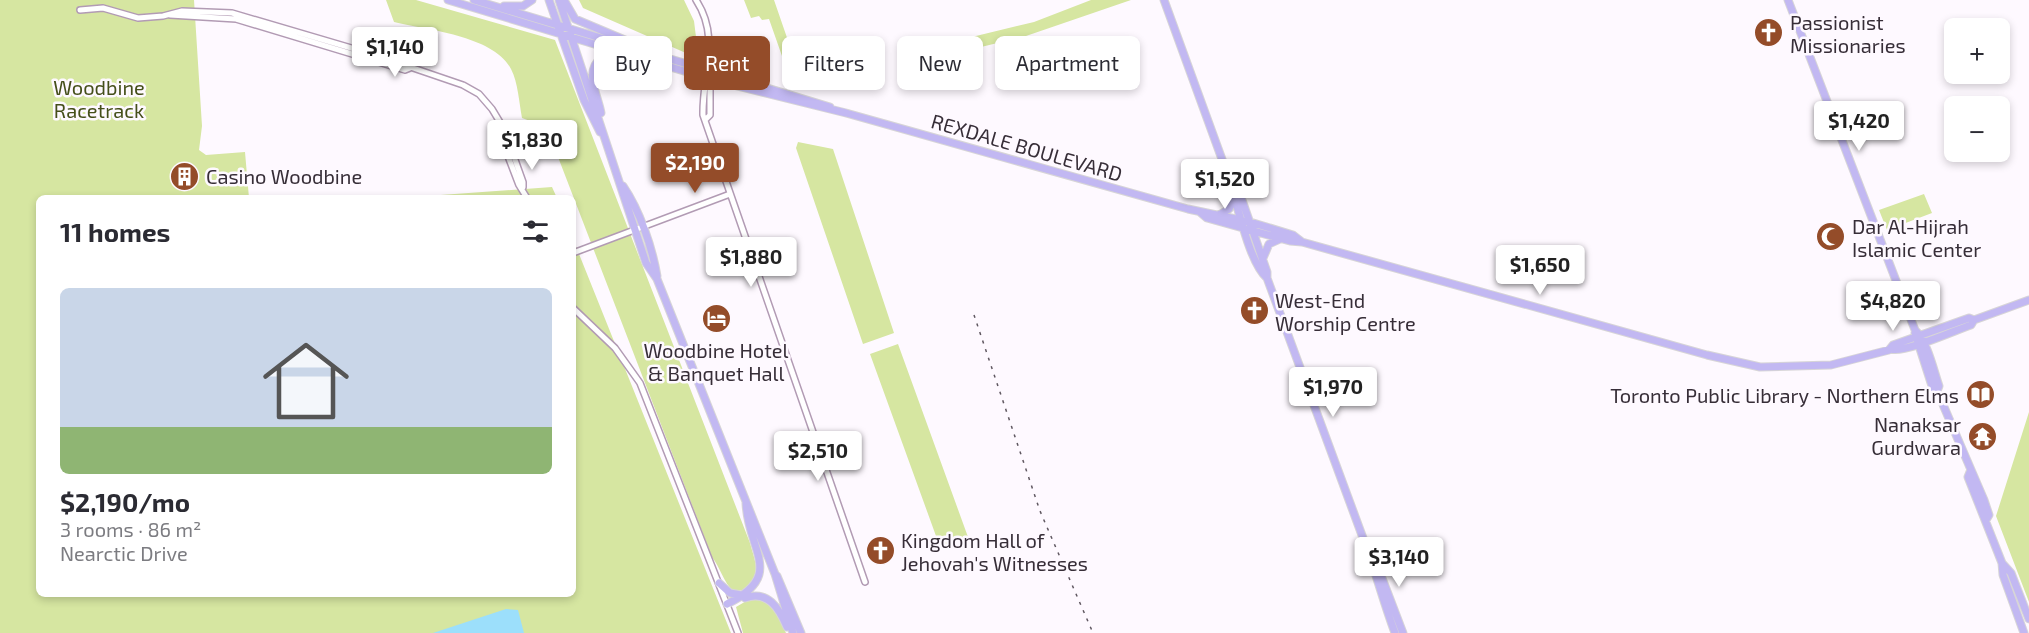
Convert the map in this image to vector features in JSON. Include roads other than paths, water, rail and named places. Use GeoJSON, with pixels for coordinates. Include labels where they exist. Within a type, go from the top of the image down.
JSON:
{"type":"FeatureCollection","features":[{"type":"Feature","properties":{"kind":"main road","name":"REXDALE BOULEVARD"},"geometry":{"type":"LineString","coordinates":[[448,0],[594,45]]}},
{"type":"Feature","properties":{"kind":"main road","name":"REXDALE BOULEVARD"},"geometry":{"type":"LineString","coordinates":[[474,0],[594,36]]}},
{"type":"Feature","properties":{"kind":"main road"},"geometry":{"type":"LineString","coordinates":[[492,5],[523,6],[532,0]]}},
{"type":"Feature","properties":{"kind":"main road"},"geometry":{"type":"LineString","coordinates":[[549,0],[584,100],[606,142]]}},
{"type":"Feature","properties":{"kind":"main road"},"geometry":{"type":"LineString","coordinates":[[559,0],[621,183],[632,199],[646,263],[657,279],[746,497],[775,574],[791,633]]}},
{"type":"Feature","properties":{"kind":"main road"},"geometry":{"type":"LineString","coordinates":[[564,0],[575,19],[612,36]]}},
{"type":"Feature","properties":{"kind":"main road"},"geometry":{"type":"LineString","coordinates":[[1164,0],[1236,196],[1242,200],[1261,273],[1267,278]]}},
{"type":"Feature","properties":{"kind":"main road"},"geometry":{"type":"LineString","coordinates":[[1788,0],[1918,338],[1934,389],[1937,391],[1970,472],[1968,477],[2002,563],[2002,575],[2024,633]]}},
{"type":"Feature","properties":{"kind":"main road"},"geometry":{"type":"LineString","coordinates":[[594,66],[594,85]]}},
{"type":"Feature","properties":{"kind":"main road","name":"REXDALE BOULEVARD"},"geometry":{"type":"LineString","coordinates":[[770,87],[846,113]]}},
{"type":"Feature","properties":{"kind":"main road"},"geometry":{"type":"LineString","coordinates":[[595,90],[601,110],[602,128]]}},
{"type":"Feature","properties":{"kind":"main road","name":"REXDALE BOULEVARD"},"geometry":{"type":"LineString","coordinates":[[755,90],[846,113],[1200,212],[1219,215],[1281,238],[1738,363],[1785,368],[1817,367],[1855,360],[1891,349],[1896,351],[1918,338],[1969,318],[1974,320],[2029,300]]}},
{"type":"Feature","properties":{"kind":"main road"},"geometry":{"type":"LineString","coordinates":[[1219,215],[1229,209],[1236,196]]}},
{"type":"Feature","properties":{"kind":"main road","name":"REXDALE BOULEVARD"},"geometry":{"type":"LineString","coordinates":[[1200,212],[1207,218],[1293,235],[1302,242]]}},
{"type":"Feature","properties":{"kind":"main road"},"geometry":{"type":"LineString","coordinates":[[1247,225],[1263,258],[1267,278],[1374,568],[1375,580],[1395,633]]}},
{"type":"Feature","properties":{"kind":"main road"},"geometry":{"type":"LineString","coordinates":[[1263,258],[1269,244],[1281,238]]}},
{"type":"Feature","properties":{"kind":"main road"},"geometry":{"type":"LineString","coordinates":[[727,604],[743,596],[758,582],[760,568],[747,521],[746,497]]}},
{"type":"Feature","properties":{"kind":"main road"},"geometry":{"type":"LineString","coordinates":[[2002,563],[2011,573],[2029,619]]}},
{"type":"Feature","properties":{"kind":"main road"},"geometry":{"type":"LineString","coordinates":[[1374,568],[1382,578],[1402,633]]}},
{"type":"Feature","properties":{"kind":"main road"},"geometry":{"type":"LineString","coordinates":[[775,574],[782,583],[802,633]]}},
{"type":"Feature","properties":{"kind":"main road"},"geometry":{"type":"LineString","coordinates":[[718,583],[733,595],[756,595],[770,600],[791,633]]}},
{"type":"Feature","properties":{"kind":"street"},"geometry":{"type":"LineString","coordinates":[[696,0],[704,14],[709,36]]}},
{"type":"Feature","properties":{"kind":"street"},"geometry":{"type":"LineString","coordinates":[[80,10],[104,8],[132,18],[170,15],[236,19],[463,85],[479,94],[492,109],[500,126],[498,130],[505,150],[519,185],[523,187],[526,195]]}},
{"type":"Feature","properties":{"kind":"street"},"geometry":{"type":"LineString","coordinates":[[704,90],[703,115],[865,582]]}},
{"type":"Feature","properties":{"kind":"street"},"geometry":{"type":"LineString","coordinates":[[576,252],[730,194]]}},
{"type":"Feature","properties":{"kind":"street"},"geometry":{"type":"LineString","coordinates":[[576,311],[615,348],[640,383],[738,633]]}},
{"type":"Feature","properties":{"kind":"water"},"geometry":{"type":"Polygon","coordinates":[[[506,609],[518,610],[524,633],[433,633],[506,609]]]}},
{"type":"Feature","properties":{"kind":"railway"},"geometry":{"type":"LineString","coordinates":[[974,315],[1040,511],[1093,633]]}},
{"type":"Feature","properties":{"kind":"place","name":"Passionist Missionaries"},"geometry":{"type":"Point","coordinates":[1769,33]}},
{"type":"Feature","properties":{"kind":"place","name":"Casino Woodbine"},"geometry":{"type":"Point","coordinates":[185,176]}},
{"type":"Feature","properties":{"kind":"place","name":"Dar Al-Hijrah Islamic Center"},"geometry":{"type":"Point","coordinates":[1831,237]}},
{"type":"Feature","properties":{"kind":"place","name":"West-End Worship Centre"},"geometry":{"type":"Point","coordinates":[1254,311]}},
{"type":"Feature","properties":{"kind":"place","name":"Woodbine Hotel & Banquet Hall"},"geometry":{"type":"Point","coordinates":[716,319]}},
{"type":"Feature","properties":{"kind":"place","name":"Toronto Public Library - Northern Elms"},"geometry":{"type":"Point","coordinates":[1980,395]}},
{"type":"Feature","properties":{"kind":"place","name":"Nanaksar Gurdwara"},"geometry":{"type":"Point","coordinates":[1982,436]}},
{"type":"Feature","properties":{"kind":"place","name":"Kingdom Hall of Jehovah's Witnesses"},"geometry":{"type":"Point","coordinates":[880,551]}},
{"type":"Feature","properties":{"kind":"park label","name":"Woodbine Racetrack"},"geometry":{"type":"Point","coordinates":[99,98]}}]}
